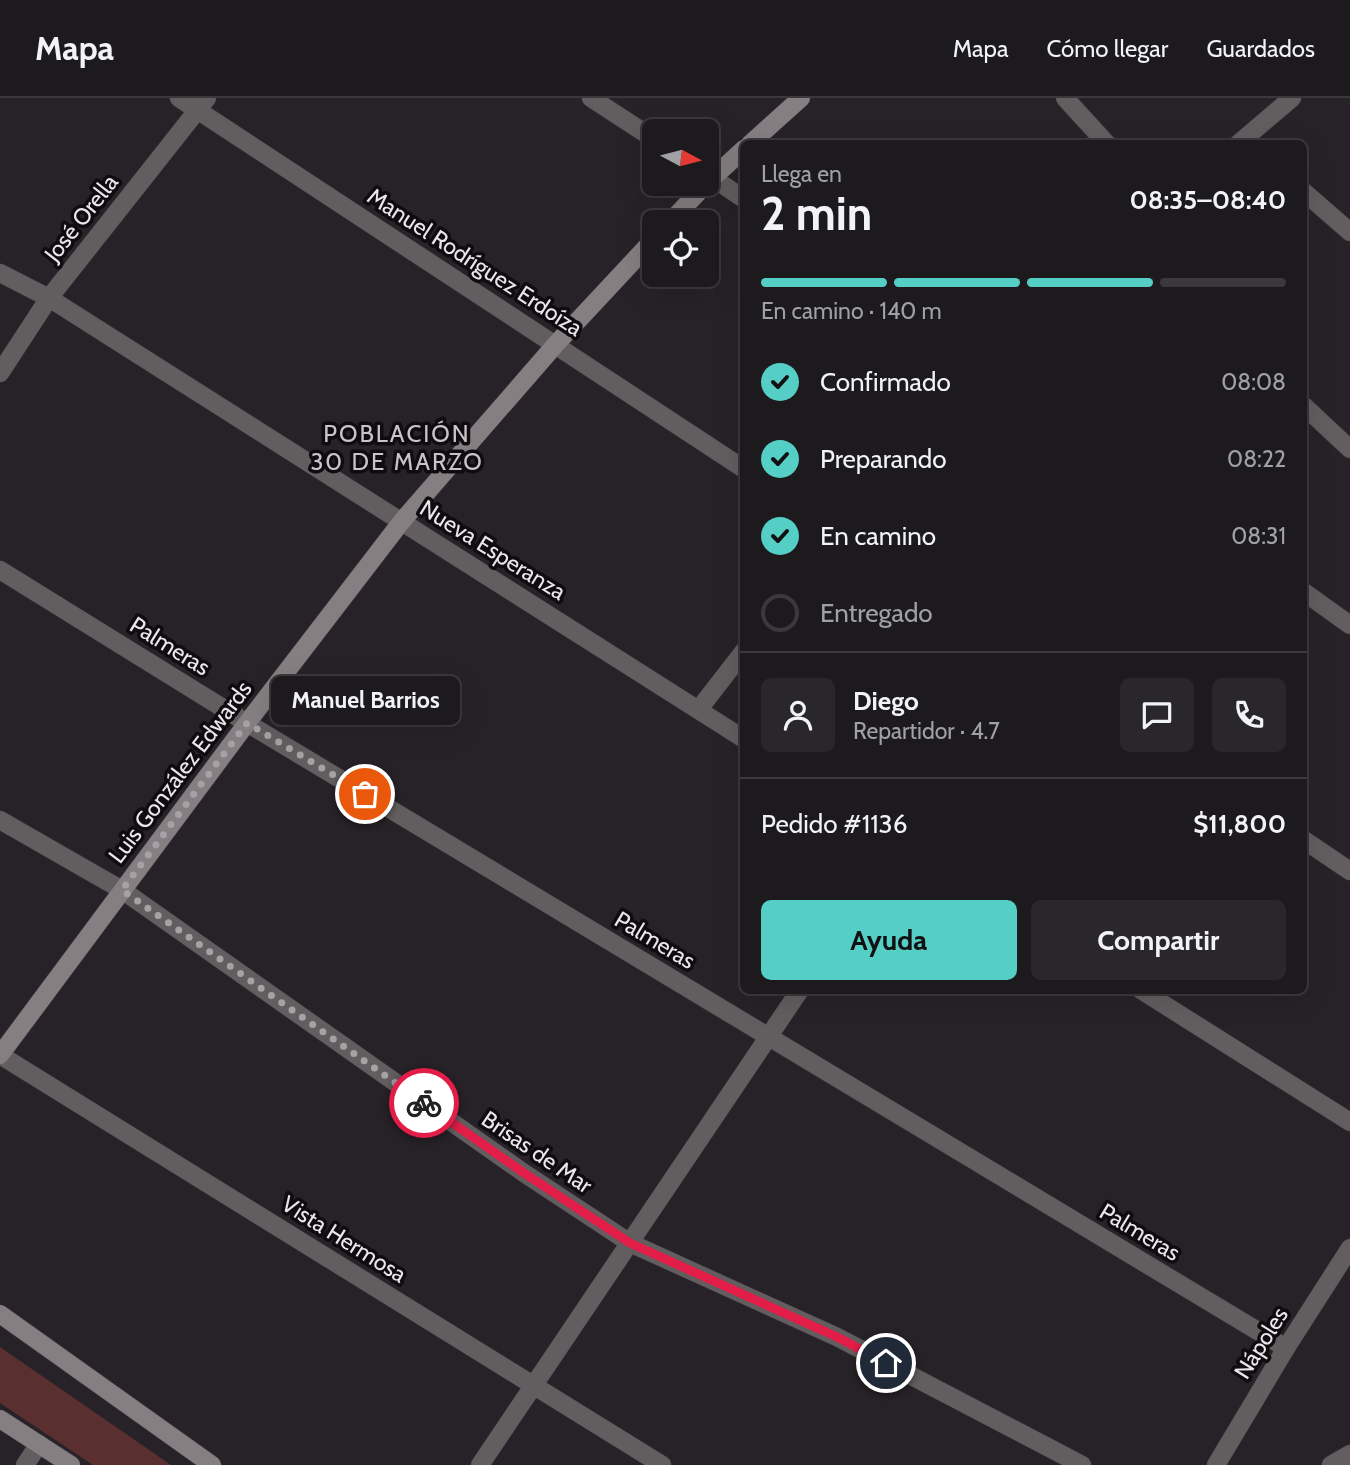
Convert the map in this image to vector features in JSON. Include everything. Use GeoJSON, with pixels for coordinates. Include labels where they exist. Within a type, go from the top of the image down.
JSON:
{"type":"FeatureCollection","features":[{"type":"Feature","properties":{"kind":"street","name":"Manuel Rodríguez Erdoíza"},"geometry":{"type":"LineString","coordinates":[[178,98],[202,104],[740,466]]}},
{"type":"Feature","properties":{"kind":"street"},"geometry":{"type":"LineString","coordinates":[[591,98],[642,131]]}},
{"type":"Feature","properties":{"kind":"street"},"geometry":{"type":"LineString","coordinates":[[754,140],[801,98]]}},
{"type":"Feature","properties":{"kind":"street"},"geometry":{"type":"LineString","coordinates":[[1065,98],[1103,140]]}},
{"type":"Feature","properties":{"kind":"street"},"geometry":{"type":"LineString","coordinates":[[1245,140],[1292,98]]}},
{"type":"Feature","properties":{"kind":"street","name":"José Orella"},"geometry":{"type":"LineString","coordinates":[[0,373],[49,298],[202,104]]}},
{"type":"Feature","properties":{"kind":"street"},"geometry":{"type":"LineString","coordinates":[[719,170],[740,152]]}},
{"type":"Feature","properties":{"kind":"street"},"geometry":{"type":"LineString","coordinates":[[719,185],[740,197]]}},
{"type":"Feature","properties":{"kind":"street"},"geometry":{"type":"LineString","coordinates":[[1307,195],[1350,232]]}},
{"type":"Feature","properties":{"kind":"street"},"geometry":{"type":"LineString","coordinates":[[681,210],[693,196]]}},
{"type":"Feature","properties":{"kind":"street","name":"Luis González Edwards"},"geometry":{"type":"LineString","coordinates":[[0,1055],[247,723],[402,521],[556,344],[642,252]]}},
{"type":"Feature","properties":{"kind":"street","name":"Nueva Esperanza"},"geometry":{"type":"LineString","coordinates":[[0,273],[49,298],[740,735]]}},
{"type":"Feature","properties":{"kind":"street"},"geometry":{"type":"LineString","coordinates":[[1307,409],[1350,449]]}},
{"type":"Feature","properties":{"kind":"street","name":"Palmeras"},"geometry":{"type":"LineString","coordinates":[[0,570],[247,723],[1286,1349]]}},
{"type":"Feature","properties":{"kind":"street"},"geometry":{"type":"LineString","coordinates":[[1307,594],[1350,625]]}},
{"type":"Feature","properties":{"kind":"street"},"geometry":{"type":"LineString","coordinates":[[699,709],[740,656]]}},
{"type":"Feature","properties":{"kind":"street","name":"Brisas de Mar"},"geometry":{"type":"LineString","coordinates":[[0,820],[122,890],[524,1173],[630,1243],[837,1337],[1082,1465]]}},
{"type":"Feature","properties":{"kind":"street"},"geometry":{"type":"LineString","coordinates":[[1307,843],[1350,871]]}},
{"type":"Feature","properties":{"kind":"street"},"geometry":{"type":"LineString","coordinates":[[480,1465],[797,994]]}},
{"type":"Feature","properties":{"kind":"street"},"geometry":{"type":"LineString","coordinates":[[1147,994],[1350,1122]]}},
{"type":"Feature","properties":{"kind":"street","name":"Vista Hermosa"},"geometry":{"type":"LineString","coordinates":[[0,1055],[662,1465]]}},
{"type":"Feature","properties":{"kind":"street","name":"Nápoles"},"geometry":{"type":"LineString","coordinates":[[1216,1465],[1350,1248]]}},
{"type":"Feature","properties":{"kind":"street"},"geometry":{"type":"LineString","coordinates":[[0,1314],[212,1465]]}},
{"type":"Feature","properties":{"kind":"street"},"geometry":{"type":"LineString","coordinates":[[0,1419],[71,1465]]}},
{"type":"Feature","properties":{"kind":"street"},"geometry":{"type":"LineString","coordinates":[[25,1465],[39,1444]]}},
{"type":"Feature","properties":{"kind":"street"},"geometry":{"type":"LineString","coordinates":[[1331,1465],[1350,1454]]}},
{"type":"Feature","properties":{"kind":"shaded area"},"geometry":{"type":"Polygon","coordinates":[[[0,1347],[171,1465],[93,1465],[0,1403],[0,1347]]]}},
{"type":"Feature","properties":{"kind":"way so far"},"geometry":{"type":"LineString","coordinates":[[365,794],[247,723],[122,890],[424,1103]]}},
{"type":"Feature","properties":{"kind":"place","name":"Manuel Barrios"},"geometry":{"type":"Point","coordinates":[365,794]}},
{"type":"Feature","properties":{"kind":"district","name":"POBLACIÓN 30 DE MARZO"},"geometry":{"type":"Point","coordinates":[397,448]}},
{"type":"Feature","properties":{"kind":"route"},"geometry":{"type":"LineString","coordinates":[[424,1103],[630,1243],[837,1337],[886,1363]]}}]}
